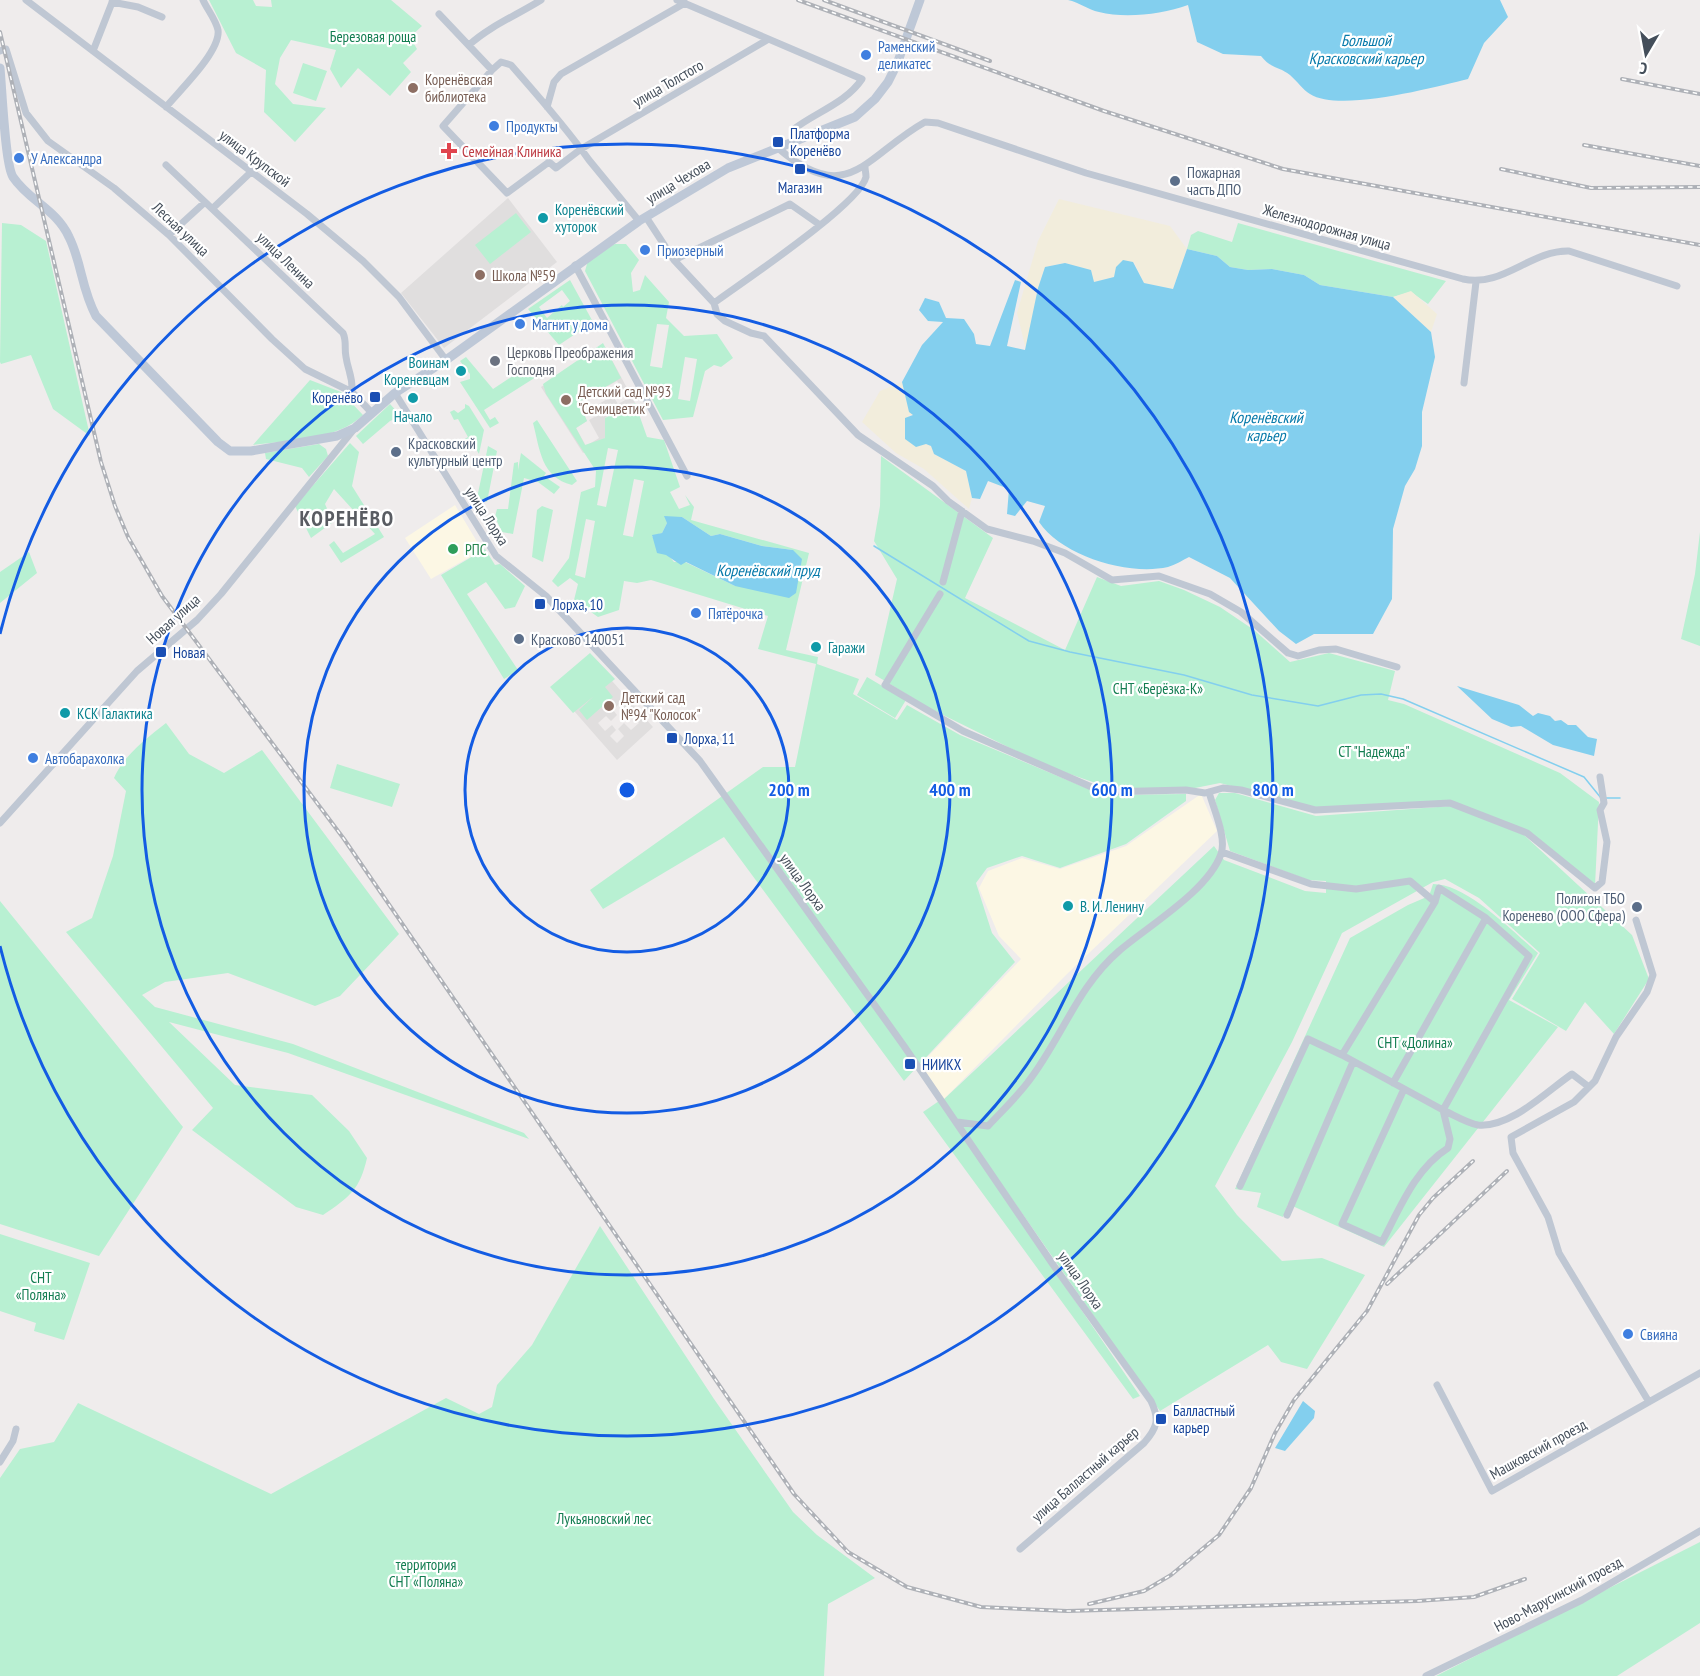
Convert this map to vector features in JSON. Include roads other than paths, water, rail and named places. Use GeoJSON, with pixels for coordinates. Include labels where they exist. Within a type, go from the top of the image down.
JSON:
{"type":"FeatureCollection","features":[{"type":"Feature","properties":{"kind":"main road","name":"улица Чехова"},"geometry":{"type":"LineString","coordinates":[[372,413],[395,393],[446,360],[643,219],[728,168],[855,117],[888,82],[905,45],[920,0]]}},
{"type":"Feature","properties":{"kind":"main road"},"geometry":{"type":"LineString","coordinates":[[0,68],[12,175],[26,193],[47,207],[69,237],[85,296],[96,316],[218,442],[237,452],[339,440],[372,413]]}},
{"type":"Feature","properties":{"kind":"street","name":"улица Крупской"},"geometry":{"type":"LineString","coordinates":[[26,0],[250,173],[307,214],[363,261],[399,297],[446,360]]}},
{"type":"Feature","properties":{"kind":"street"},"geometry":{"type":"LineString","coordinates":[[39,10],[43,0]]}},
{"type":"Feature","properties":{"kind":"street"},"geometry":{"type":"LineString","coordinates":[[166,107],[218,41],[218,28],[203,0]]}},
{"type":"Feature","properties":{"kind":"street"},"geometry":{"type":"LineString","coordinates":[[469,45],[486,30],[503,23],[541,0]]}},
{"type":"Feature","properties":{"kind":"street"},"geometry":{"type":"LineString","coordinates":[[677,0],[862,79],[855,90],[794,129],[792,143]]}},
{"type":"Feature","properties":{"kind":"street"},"geometry":{"type":"LineString","coordinates":[[93,51],[113,1],[138,7],[162,17]]}},
{"type":"Feature","properties":{"kind":"street"},"geometry":{"type":"LineString","coordinates":[[547,107],[554,82],[561,74],[685,3]]}},
{"type":"Feature","properties":{"kind":"street"},"geometry":{"type":"LineString","coordinates":[[440,14],[492,70],[501,62],[511,65],[573,135],[674,260],[714,303],[717,314],[724,321],[764,336],[858,435],[933,486],[987,529],[1034,541],[1065,554],[1112,580],[1159,576],[1217,597],[1241,612],[1288,653],[1299,656],[1319,650],[1336,649],[1396,666]]}},
{"type":"Feature","properties":{"kind":"street","name":"улица Толстого"},"geometry":{"type":"LineString","coordinates":[[492,70],[443,126],[507,193],[549,162],[556,168],[582,149],[767,40]]}},
{"type":"Feature","properties":{"kind":"street","name":"Лесная улица"},"geometry":{"type":"LineString","coordinates":[[0,51],[6,49],[26,113],[48,141],[114,188],[169,235],[305,369],[352,392],[372,413]]}},
{"type":"Feature","properties":{"kind":"street","name":"Железнодорожная улица"},"geometry":{"type":"LineString","coordinates":[[778,148],[797,164],[821,174],[848,173],[865,167],[916,127],[925,122],[938,123],[1086,173],[1476,282]]}},
{"type":"Feature","properties":{"kind":"street","name":"улица Ленина"},"geometry":{"type":"LineString","coordinates":[[166,165],[343,333],[347,341],[346,362],[353,377],[352,392]]}},
{"type":"Feature","properties":{"kind":"street"},"geometry":{"type":"LineString","coordinates":[[714,303],[819,225],[856,191],[866,177],[865,167]]}},
{"type":"Feature","properties":{"kind":"street"},"geometry":{"type":"LineString","coordinates":[[213,208],[250,173]]}},
{"type":"Feature","properties":{"kind":"street"},"geometry":{"type":"LineString","coordinates":[[169,235],[204,203]]}},
{"type":"Feature","properties":{"kind":"street"},"geometry":{"type":"LineString","coordinates":[[674,260],[790,204],[819,225]]}},
{"type":"Feature","properties":{"kind":"street"},"geometry":{"type":"LineString","coordinates":[[1464,383],[1476,282],[1495,278],[1552,253],[1569,251],[1677,286]]}},
{"type":"Feature","properties":{"kind":"street"},"geometry":{"type":"LineString","coordinates":[[576,265],[687,476]]}},
{"type":"Feature","properties":{"kind":"street","name":"улица Лорха"},"geometry":{"type":"LineString","coordinates":[[395,393],[496,556],[546,596],[700,761],[957,1122],[1054,1266],[1151,1401],[1158,1415]]}},
{"type":"Feature","properties":{"kind":"street","name":"Новая улица"},"geometry":{"type":"LineString","coordinates":[[0,823],[137,671],[197,620],[230,585],[272,529],[338,452],[339,440]]}},
{"type":"Feature","properties":{"kind":"street"},"geometry":{"type":"LineString","coordinates":[[943,582],[962,511]]}},
{"type":"Feature","properties":{"kind":"street"},"geometry":{"type":"LineString","coordinates":[[940,594],[885,684],[963,731],[1103,792],[1209,792],[1223,788],[1241,790],[1315,810],[1450,803],[1527,833],[1595,888],[1602,882],[1607,842],[1600,810],[1604,803],[1600,777]]}},
{"type":"Feature","properties":{"kind":"street"},"geometry":{"type":"LineString","coordinates":[[957,1122],[988,1126],[1028,1082],[1084,988],[1117,952],[1190,894],[1213,869],[1222,852],[1222,843],[1209,792]]}},
{"type":"Feature","properties":{"kind":"street"},"geometry":{"type":"LineString","coordinates":[[1222,852],[1311,884],[1356,889],[1410,881],[1435,902]]}},
{"type":"Feature","properties":{"kind":"street"},"geometry":{"type":"LineString","coordinates":[[1342,1055],[1435,902],[1439,888],[1486,918],[1529,956],[1443,1110],[1450,1139],[1448,1148],[1436,1155],[1417,1177],[1382,1242],[1342,1224],[1404,1089]]}},
{"type":"Feature","properties":{"kind":"street"},"geometry":{"type":"LineString","coordinates":[[1393,1083],[1486,918]]}},
{"type":"Feature","properties":{"kind":"street"},"geometry":{"type":"LineString","coordinates":[[1635,920],[1653,975],[1647,992],[1616,1037],[1595,1081],[1574,1102],[1511,1137],[1513,1153],[1548,1217],[1559,1253],[1649,1402]]}},
{"type":"Feature","properties":{"kind":"street"},"geometry":{"type":"LineString","coordinates":[[1240,1186],[1308,1039],[1475,1125],[1492,1125],[1533,1105],[1572,1074],[1589,1087]]}},
{"type":"Feature","properties":{"kind":"street"},"geometry":{"type":"LineString","coordinates":[[1287,1215],[1353,1062]]}},
{"type":"Feature","properties":{"kind":"street","name":"Машковский проезд"},"geometry":{"type":"LineString","coordinates":[[1437,1385],[1492,1491],[1700,1373]]}},
{"type":"Feature","properties":{"kind":"street","name":"улица Балластный карьер"},"geometry":{"type":"LineString","coordinates":[[1020,1549],[1144,1443],[1156,1428],[1158,1415]]}},
{"type":"Feature","properties":{"kind":"street"},"geometry":{"type":"LineString","coordinates":[[0,1462],[14,1442],[16,1429]]}},
{"type":"Feature","properties":{"kind":"street","name":"Ново-Марусинский проезд"},"geometry":{"type":"LineString","coordinates":[[1426,1676],[1582,1600],[1700,1531]]}},
{"type":"Feature","properties":{"kind":"water","name":"Большой Красковский карьер"},"geometry":{"type":"Polygon","coordinates":[[[1068,0],[1500,0],[1508,17],[1484,43],[1468,79],[1387,97],[1343,101],[1324,99],[1310,94],[1290,75],[1268,63],[1261,56],[1223,54],[1197,42],[1188,5],[1156,13],[1121,15],[1095,11],[1068,0]]]}},
{"type":"Feature","properties":{"kind":"water","name":"Коренёвский карьер"},"geometry":{"type":"Polygon","coordinates":[[[1187,249],[1217,256],[1230,267],[1248,270],[1272,269],[1304,275],[1320,285],[1393,297],[1431,332],[1435,357],[1422,412],[1422,446],[1415,469],[1405,486],[1393,529],[1392,599],[1373,634],[1314,634],[1296,644],[1279,631],[1230,578],[1189,557],[1168,567],[1134,569],[1097,561],[1079,554],[1063,545],[1039,522],[1045,506],[1027,501],[1015,516],[1007,514],[1009,489],[988,481],[980,499],[972,498],[966,471],[934,454],[931,446],[926,444],[916,447],[905,439],[905,418],[913,415],[909,412],[902,382],[922,345],[943,322],[928,321],[919,310],[925,298],[939,302],[946,318],[964,319],[974,334],[976,344],[990,346],[1015,280],[1021,282],[1007,346],[1025,350],[1038,288],[1045,267],[1065,263],[1091,270],[1094,282],[1114,277],[1116,267],[1123,260],[1133,262],[1144,283],[1173,289],[1187,249]]]}},
{"type":"Feature","properties":{"kind":"water","name":"Коренёвский пруд"},"geometry":{"type":"Polygon","coordinates":[[[664,516],[682,517],[711,536],[720,534],[762,546],[793,550],[802,559],[796,593],[789,598],[735,586],[686,562],[681,565],[666,555],[657,553],[652,535],[662,533],[667,523],[664,516]]]}},
{"type":"Feature","properties":{"kind":"water"},"geometry":{"type":"Polygon","coordinates":[[[1457,686],[1519,705],[1533,716],[1538,713],[1550,716],[1555,721],[1561,720],[1568,725],[1576,725],[1588,737],[1597,739],[1594,756],[1553,745],[1521,726],[1511,727],[1492,719],[1457,686]]]}},
{"type":"Feature","properties":{"kind":"water"},"geometry":{"type":"Polygon","coordinates":[[[1303,1401],[1315,1411],[1314,1418],[1285,1451],[1275,1448],[1303,1401]]]}},
{"type":"Feature","properties":{"kind":"waterway"},"geometry":{"type":"LineString","coordinates":[[874,546],[1029,641],[1070,652],[1184,675],[1252,695],[1318,706],[1361,695],[1381,694],[1403,699],[1584,777],[1601,798]]}},
{"type":"Feature","properties":{"kind":"waterway"},"geometry":{"type":"LineString","coordinates":[[1606,798],[1620,798]]}},
{"type":"Feature","properties":{"kind":"railway"},"geometry":{"type":"LineString","coordinates":[[798,0],[1104,111],[1283,169],[1700,245]]}},
{"type":"Feature","properties":{"kind":"railway"},"geometry":{"type":"LineString","coordinates":[[824,0],[990,61]]}},
{"type":"Feature","properties":{"kind":"railway"},"geometry":{"type":"LineString","coordinates":[[0,32],[101,462],[128,537],[162,596],[344,839],[794,1494],[848,1552],[907,1587],[981,1607],[1067,1611],[1417,1601],[1474,1597],[1525,1579]]}},
{"type":"Feature","properties":{"kind":"railway"},"geometry":{"type":"LineString","coordinates":[[1622,79],[1700,94]]}},
{"type":"Feature","properties":{"kind":"railway"},"geometry":{"type":"LineString","coordinates":[[1584,145],[1700,166]]}},
{"type":"Feature","properties":{"kind":"railway"},"geometry":{"type":"LineString","coordinates":[[1501,169],[1591,188],[1700,187]]}},
{"type":"Feature","properties":{"kind":"railway"},"geometry":{"type":"LineString","coordinates":[[1089,1604],[1144,1591],[1171,1575],[1219,1535],[1251,1488],[1275,1433],[1294,1400],[1367,1311],[1419,1215],[1433,1198],[1473,1161]]}},
{"type":"Feature","properties":{"kind":"railway"},"geometry":{"type":"LineString","coordinates":[[1387,1284],[1507,1171]]}},
{"type":"Feature","properties":{"kind":"place","name":"Раменский деликатес"},"geometry":{"type":"Point","coordinates":[866,55]}},
{"type":"Feature","properties":{"kind":"place","name":"Коренёвская библиотека"},"geometry":{"type":"Point","coordinates":[413,88]}},
{"type":"Feature","properties":{"kind":"place","name":"Продукты"},"geometry":{"type":"Point","coordinates":[494,126]}},
{"type":"Feature","properties":{"kind":"place","name":"Платформа Коренёво"},"geometry":{"type":"Point","coordinates":[778,142]}},
{"type":"Feature","properties":{"kind":"place","name":"Семейная Клиника"},"geometry":{"type":"Point","coordinates":[449,151]}},
{"type":"Feature","properties":{"kind":"place","name":"У Александра"},"geometry":{"type":"Point","coordinates":[19,158]}},
{"type":"Feature","properties":{"kind":"place","name":"Магазин"},"geometry":{"type":"Point","coordinates":[800,169]}},
{"type":"Feature","properties":{"kind":"place","name":"Пожарная часть ДПО"},"geometry":{"type":"Point","coordinates":[1175,181]}},
{"type":"Feature","properties":{"kind":"place","name":"Коренёвский хуторок"},"geometry":{"type":"Point","coordinates":[543,218]}},
{"type":"Feature","properties":{"kind":"place","name":"Приозерный"},"geometry":{"type":"Point","coordinates":[645,250]}},
{"type":"Feature","properties":{"kind":"place","name":"Школа №59"},"geometry":{"type":"Point","coordinates":[480,275]}},
{"type":"Feature","properties":{"kind":"place","name":"Магнит у дома"},"geometry":{"type":"Point","coordinates":[520,324]}},
{"type":"Feature","properties":{"kind":"place","name":"Церковь Преображения Господня"},"geometry":{"type":"Point","coordinates":[495,361]}},
{"type":"Feature","properties":{"kind":"place","name":"Воинам Кореневцам"},"geometry":{"type":"Point","coordinates":[461,371]}},
{"type":"Feature","properties":{"kind":"place","name":"Коренёво"},"geometry":{"type":"Point","coordinates":[375,397]}},
{"type":"Feature","properties":{"kind":"place","name":"Начало"},"geometry":{"type":"Point","coordinates":[413,398]}},
{"type":"Feature","properties":{"kind":"place","name":"Детский сад №93 \"Семицветик\""},"geometry":{"type":"Point","coordinates":[566,400]}},
{"type":"Feature","properties":{"kind":"place","name":"Красковский культурный центр"},"geometry":{"type":"Point","coordinates":[396,452]}},
{"type":"Feature","properties":{"kind":"place","name":"РПС"},"geometry":{"type":"Point","coordinates":[453,549]}},
{"type":"Feature","properties":{"kind":"place","name":"Лорха, 10"},"geometry":{"type":"Point","coordinates":[540,604]}},
{"type":"Feature","properties":{"kind":"place","name":"Пятёрочка"},"geometry":{"type":"Point","coordinates":[696,613]}},
{"type":"Feature","properties":{"kind":"place","name":"Красково 140051"},"geometry":{"type":"Point","coordinates":[519,639]}},
{"type":"Feature","properties":{"kind":"place","name":"Гаражи"},"geometry":{"type":"Point","coordinates":[816,647]}},
{"type":"Feature","properties":{"kind":"place","name":"Новая"},"geometry":{"type":"Point","coordinates":[161,652]}},
{"type":"Feature","properties":{"kind":"place","name":"Детский сад №94 \"Колосок\""},"geometry":{"type":"Point","coordinates":[609,706]}},
{"type":"Feature","properties":{"kind":"place","name":"КСК Галактика"},"geometry":{"type":"Point","coordinates":[65,713]}},
{"type":"Feature","properties":{"kind":"place","name":"Лорха, 11"},"geometry":{"type":"Point","coordinates":[672,738]}},
{"type":"Feature","properties":{"kind":"place","name":"Автобарахолка"},"geometry":{"type":"Point","coordinates":[33,758]}},
{"type":"Feature","properties":{"kind":"place","name":"В. И. Ленину"},"geometry":{"type":"Point","coordinates":[1068,906]}},
{"type":"Feature","properties":{"kind":"place","name":"Полигон ТБО Коренево (ООО Сфера)"},"geometry":{"type":"Point","coordinates":[1637,907]}},
{"type":"Feature","properties":{"kind":"place","name":"НИИКХ"},"geometry":{"type":"Point","coordinates":[910,1064]}},
{"type":"Feature","properties":{"kind":"place","name":"Свияна"},"geometry":{"type":"Point","coordinates":[1628,1334]}},
{"type":"Feature","properties":{"kind":"place","name":"Балластный карьер"},"geometry":{"type":"Point","coordinates":[1161,1419]}},
{"type":"Feature","properties":{"kind":"district","name":"КОРЕНЁВО"},"geometry":{"type":"Point","coordinates":[347,518]}},
{"type":"Feature","properties":{"kind":"park label","name":"Березовая роща"},"geometry":{"type":"Point","coordinates":[373,36]}},
{"type":"Feature","properties":{"kind":"park label","name":"СНТ «Берёзка-К»"},"geometry":{"type":"Point","coordinates":[1158,688]}},
{"type":"Feature","properties":{"kind":"park label","name":"СТ \"Надежда\""},"geometry":{"type":"Point","coordinates":[1374,751]}},
{"type":"Feature","properties":{"kind":"park label","name":"СНТ «Долина»"},"geometry":{"type":"Point","coordinates":[1415,1042]}},
{"type":"Feature","properties":{"kind":"park label","name":"СНТ «Поляна»"},"geometry":{"type":"Point","coordinates":[41,1286]}},
{"type":"Feature","properties":{"kind":"park label","name":"Лукьяновский лес"},"geometry":{"type":"Point","coordinates":[604,1518]}},
{"type":"Feature","properties":{"kind":"park label","name":"территория СНТ «Поляна»"},"geometry":{"type":"Point","coordinates":[426,1572]}}]}
